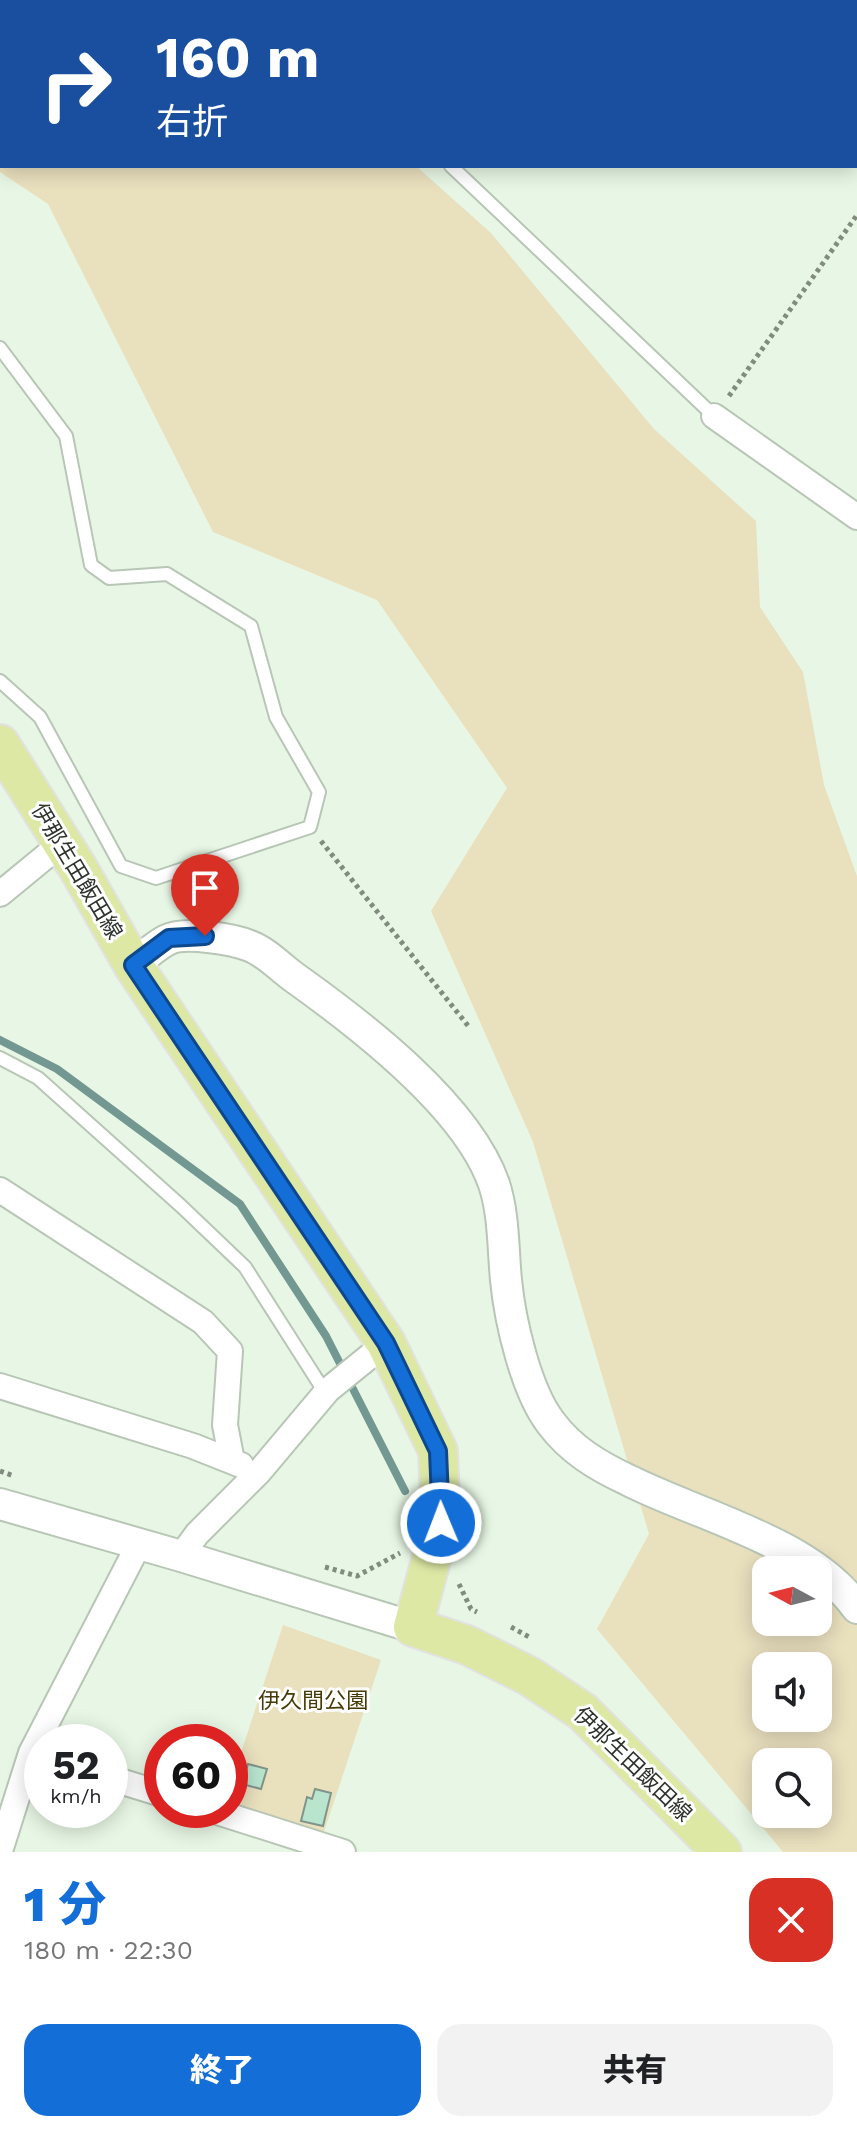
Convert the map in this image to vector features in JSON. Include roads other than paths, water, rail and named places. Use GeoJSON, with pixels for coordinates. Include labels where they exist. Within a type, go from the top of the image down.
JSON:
{"type":"FeatureCollection","features":[{"type":"Feature","properties":{"kind":"main road","name":"伊那生田飯田線"},"geometry":{"type":"LineString","coordinates":[[0,744],[372,1354],[438,1451],[441,1523],[413,1627],[467,1645],[529,1676],[583,1712],[722,1852]]}},
{"type":"Feature","properties":{"kind":"street"},"geometry":{"type":"LineString","coordinates":[[714,416],[857,517]]}},
{"type":"Feature","properties":{"kind":"street"},"geometry":{"type":"LineString","coordinates":[[0,894],[62,843]]}},
{"type":"Feature","properties":{"kind":"street"},"geometry":{"type":"LineString","coordinates":[[133,965],[169,938],[205,936],[252,946],[385,1050],[442,1102],[474,1143],[494,1185],[507,1284],[523,1366],[550,1423],[588,1460],[659,1496],[809,1561],[848,1595],[857,1608]]}},
{"type":"Feature","properties":{"kind":"street"},"geometry":{"type":"LineString","coordinates":[[0,1190],[203,1322],[230,1351],[225,1425],[232,1461]]}},
{"type":"Feature","properties":{"kind":"street"},"geometry":{"type":"LineString","coordinates":[[181,1556],[197,1534],[259,1472],[327,1392],[372,1354]]}},
{"type":"Feature","properties":{"kind":"street"},"geometry":{"type":"LineString","coordinates":[[0,1386],[193,1446],[259,1472]]}},
{"type":"Feature","properties":{"kind":"street"},"geometry":{"type":"LineString","coordinates":[[0,1504],[413,1627]]}},
{"type":"Feature","properties":{"kind":"street"},"geometry":{"type":"LineString","coordinates":[[52,1724],[138,1546]]}},
{"type":"Feature","properties":{"kind":"street"},"geometry":{"type":"LineString","coordinates":[[0,1851],[24,1788]]}},
{"type":"Feature","properties":{"kind":"street"},"geometry":{"type":"LineString","coordinates":[[248,1822],[343,1852]]}},
{"type":"Feature","properties":{"kind":"lane"},"geometry":{"type":"LineString","coordinates":[[453,168],[714,416]]}},
{"type":"Feature","properties":{"kind":"lane"},"geometry":{"type":"LineString","coordinates":[[0,348],[66,436],[91,565],[109,578],[167,574],[251,626],[276,717],[319,792],[310,827],[156,878],[121,866],[40,717],[0,681]]}},
{"type":"Feature","properties":{"kind":"lane"},"geometry":{"type":"LineString","coordinates":[[0,1058],[38,1078],[245,1267],[327,1392]]}},
{"type":"Feature","properties":{"kind":"waterway"},"geometry":{"type":"LineString","coordinates":[[0,1040],[57,1069],[240,1204],[326,1336],[405,1491]]}},
{"type":"Feature","properties":{"kind":"park label","name":"伊久間公園"},"geometry":{"type":"Point","coordinates":[313,1700]}}]}
